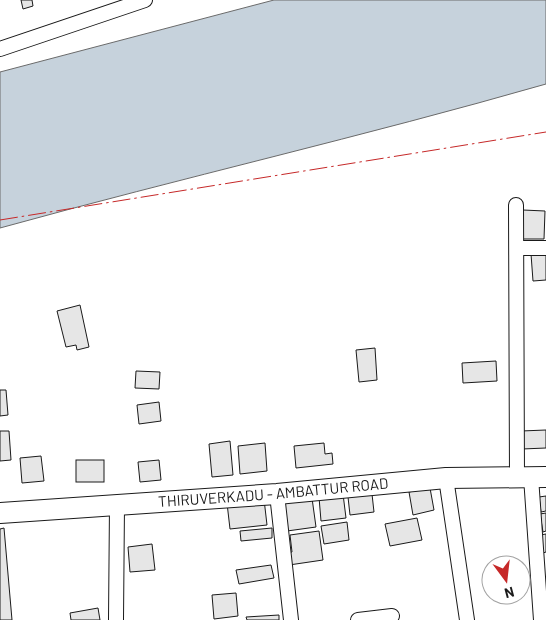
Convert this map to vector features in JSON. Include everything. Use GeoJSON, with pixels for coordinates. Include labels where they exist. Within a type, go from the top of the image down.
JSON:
{"type":"FeatureCollection","features":[{"type":"Feature","properties":{"kind":"main road","name":"THIRUVERKADU - AMBATTUR ROAD"},"geometry":{"type":"LineString","coordinates":[[0,513],[278,494],[446,478],[531,477]]}},
{"type":"Feature","properties":{"kind":"street"},"geometry":{"type":"LineString","coordinates":[[0,49],[145,0]]}},
{"type":"Feature","properties":{"kind":"street"},"geometry":{"type":"LineString","coordinates":[[516,205],[517,248],[541,620]]}},
{"type":"Feature","properties":{"kind":"street"},"geometry":{"type":"LineString","coordinates":[[517,248],[546,248]]}},
{"type":"Feature","properties":{"kind":"street"},"geometry":{"type":"LineString","coordinates":[[446,478],[467,620]]}},
{"type":"Feature","properties":{"kind":"street"},"geometry":{"type":"LineString","coordinates":[[278,494],[291,620]]}},
{"type":"Feature","properties":{"kind":"street"},"geometry":{"type":"LineString","coordinates":[[116,620],[117,505]]}},
{"type":"Feature","properties":{"kind":"street"},"geometry":{"type":"LineString","coordinates":[[358,620],[392,616]]}},
{"type":"Feature","properties":{"kind":"shaded area"},"geometry":{"type":"Polygon","coordinates":[[[274,0],[546,0],[546,84],[0,228],[0,72],[274,0]]]}},
{"type":"Feature","properties":{"kind":"building"},"geometry":{"type":"Polygon","coordinates":[[[21,0],[32,0],[33,6],[23,9],[21,0]]]}},
{"type":"Feature","properties":{"kind":"building"},"geometry":{"type":"Polygon","coordinates":[[[523,210],[545,211],[544,239],[523,239],[523,210]]]}},
{"type":"Feature","properties":{"kind":"building"},"geometry":{"type":"Polygon","coordinates":[[[546,253],[546,280],[533,281],[531,254],[546,253]]]}},
{"type":"Feature","properties":{"kind":"building"},"geometry":{"type":"Polygon","coordinates":[[[80,305],[89,347],[77,350],[76,345],[66,347],[57,311],[80,305]]]}},
{"type":"Feature","properties":{"kind":"building"},"geometry":{"type":"Polygon","coordinates":[[[375,348],[377,380],[359,382],[356,350],[375,348]]]}},
{"type":"Feature","properties":{"kind":"building"},"geometry":{"type":"Polygon","coordinates":[[[496,361],[497,381],[463,383],[462,363],[496,361]]]}},
{"type":"Feature","properties":{"kind":"building"},"geometry":{"type":"Polygon","coordinates":[[[136,371],[160,372],[159,389],[135,388],[136,371]]]}},
{"type":"Feature","properties":{"kind":"building"},"geometry":{"type":"Polygon","coordinates":[[[0,390],[6,390],[8,415],[0,416],[0,390]]]}},
{"type":"Feature","properties":{"kind":"building"},"geometry":{"type":"Polygon","coordinates":[[[159,402],[161,421],[139,424],[137,405],[159,402]]]}},
{"type":"Feature","properties":{"kind":"building"},"geometry":{"type":"Polygon","coordinates":[[[546,430],[546,448],[522,449],[521,431],[546,430]]]}},
{"type":"Feature","properties":{"kind":"building"},"geometry":{"type":"Polygon","coordinates":[[[0,431],[9,431],[11,460],[0,461],[0,431]]]}},
{"type":"Feature","properties":{"kind":"building"},"geometry":{"type":"Polygon","coordinates":[[[230,441],[233,475],[212,477],[209,444],[230,441]]]}},
{"type":"Feature","properties":{"kind":"building"},"geometry":{"type":"Polygon","coordinates":[[[265,443],[267,471],[240,474],[238,446],[265,443]]]}},
{"type":"Feature","properties":{"kind":"building"},"geometry":{"type":"Polygon","coordinates":[[[324,443],[325,454],[332,453],[333,464],[296,468],[294,446],[324,443]]]}},
{"type":"Feature","properties":{"kind":"building"},"geometry":{"type":"Polygon","coordinates":[[[41,456],[44,481],[22,483],[20,458],[41,456]]]}},
{"type":"Feature","properties":{"kind":"building"},"geometry":{"type":"Polygon","coordinates":[[[76,460],[104,460],[104,482],[76,482],[76,460]]]}},
{"type":"Feature","properties":{"kind":"building"},"geometry":{"type":"Polygon","coordinates":[[[159,460],[161,480],[140,482],[138,462],[159,460]]]}},
{"type":"Feature","properties":{"kind":"building"},"geometry":{"type":"Polygon","coordinates":[[[430,488],[434,510],[413,515],[409,492],[430,488]]]}},
{"type":"Feature","properties":{"kind":"building"},"geometry":{"type":"Polygon","coordinates":[[[343,494],[346,518],[321,521],[319,497],[343,494]]]}},
{"type":"Feature","properties":{"kind":"building"},"geometry":{"type":"Polygon","coordinates":[[[372,494],[374,512],[350,515],[348,497],[372,494]]]}},
{"type":"Feature","properties":{"kind":"building"},"geometry":{"type":"Polygon","coordinates":[[[546,496],[546,511],[541,512],[539,497],[546,496]]]}},
{"type":"Feature","properties":{"kind":"building"},"geometry":{"type":"Polygon","coordinates":[[[312,498],[316,527],[287,531],[283,502],[312,498]]]}},
{"type":"Feature","properties":{"kind":"building"},"geometry":{"type":"Polygon","coordinates":[[[264,499],[267,525],[230,529],[227,503],[264,499]]]}},
{"type":"Feature","properties":{"kind":"building"},"geometry":{"type":"Polygon","coordinates":[[[546,513],[546,531],[543,532],[540,514],[546,513]]]}},
{"type":"Feature","properties":{"kind":"building"},"geometry":{"type":"Polygon","coordinates":[[[417,518],[422,540],[390,546],[385,524],[417,518]]]}},
{"type":"Feature","properties":{"kind":"building"},"geometry":{"type":"Polygon","coordinates":[[[347,522],[349,540],[324,544],[321,526],[347,522]]]}},
{"type":"Feature","properties":{"kind":"building"},"geometry":{"type":"Polygon","coordinates":[[[4,528],[12,620],[0,620],[0,529],[4,528]]]}},
{"type":"Feature","properties":{"kind":"building"},"geometry":{"type":"Polygon","coordinates":[[[272,528],[272,538],[241,541],[240,531],[272,528]]]}},
{"type":"Feature","properties":{"kind":"building"},"geometry":{"type":"Polygon","coordinates":[[[319,531],[323,560],[289,565],[287,553],[292,552],[290,535],[319,531]]]}},
{"type":"Feature","properties":{"kind":"building"},"geometry":{"type":"Polygon","coordinates":[[[546,534],[546,552],[543,553],[540,535],[546,534]]]}},
{"type":"Feature","properties":{"kind":"building"},"geometry":{"type":"Polygon","coordinates":[[[152,544],[155,570],[130,572],[128,547],[152,544]]]}},
{"type":"Feature","properties":{"kind":"building"},"geometry":{"type":"Polygon","coordinates":[[[271,565],[274,578],[239,584],[236,570],[271,565]]]}},
{"type":"Feature","properties":{"kind":"building"},"geometry":{"type":"Polygon","coordinates":[[[236,593],[238,616],[214,619],[212,595],[236,593]]]}},
{"type":"Feature","properties":{"kind":"building"},"geometry":{"type":"Polygon","coordinates":[[[98,608],[100,620],[71,620],[70,613],[98,608]]]}},
{"type":"Feature","properties":{"kind":"building"},"geometry":{"type":"Polygon","coordinates":[[[279,615],[279,620],[247,620],[246,617],[279,615]]]}},
{"type":"Feature","properties":{"kind":"power"},"geometry":{"type":"LineString","coordinates":[[0,220],[546,132]]}}]}
